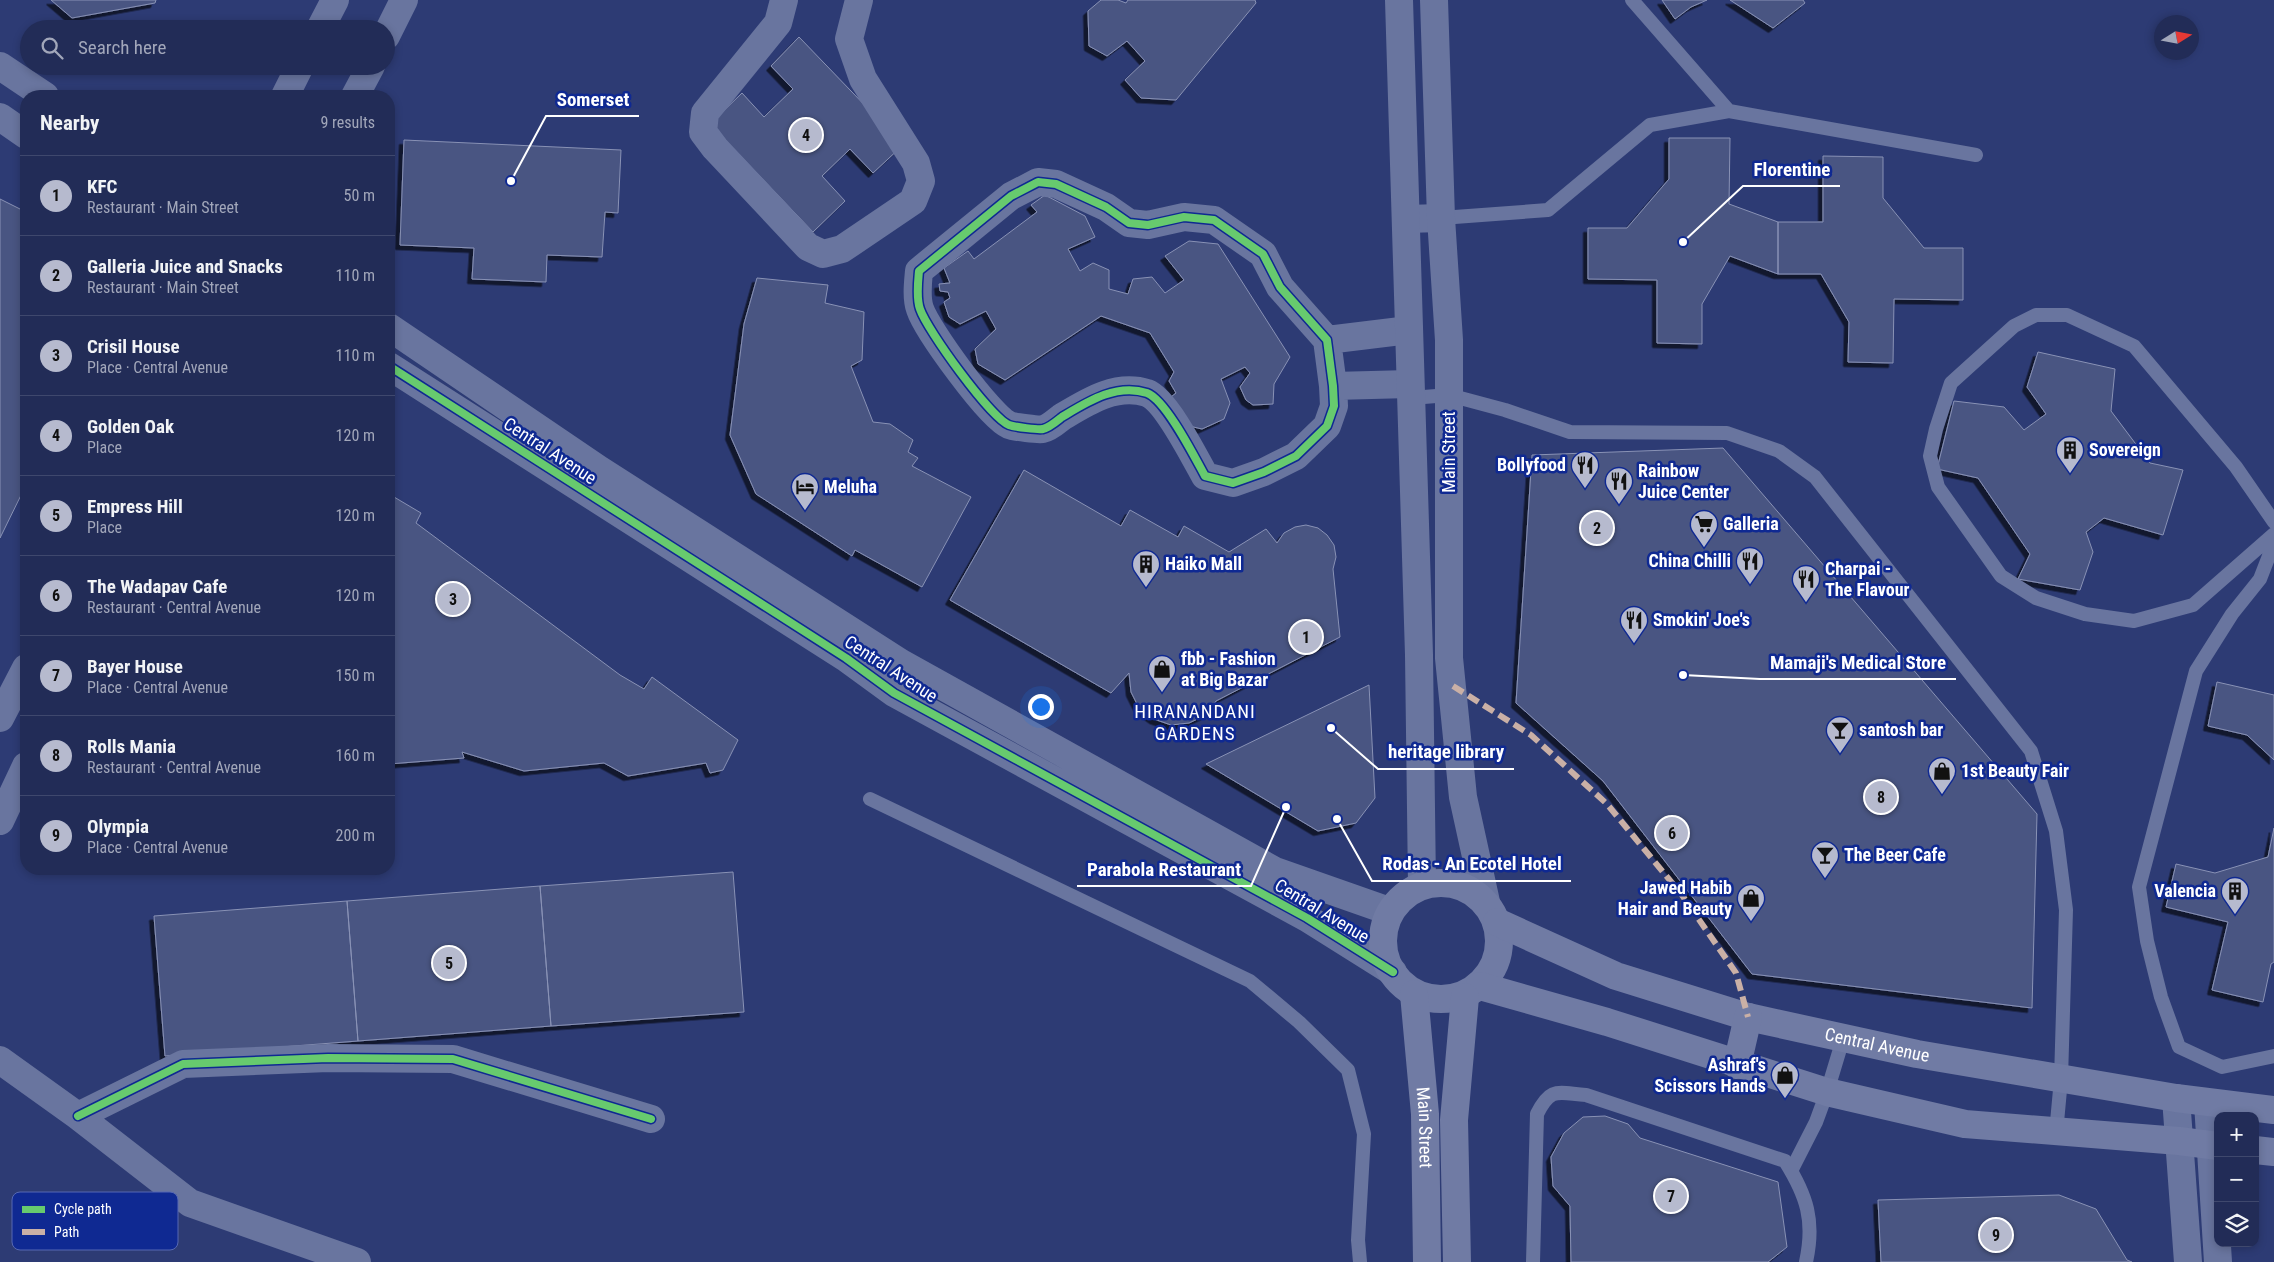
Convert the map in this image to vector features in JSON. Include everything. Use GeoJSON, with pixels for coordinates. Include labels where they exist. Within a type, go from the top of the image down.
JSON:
{"type":"FeatureCollection","features":[{"type":"Feature","properties":{"kind":"main road"},"geometry":{"type":"LineString","coordinates":[[1472,992],[1494,968],[1500,946],[1491,912],[1467,888],[1445,882],[1422,885],[1402,896],[1389,911],[1382,937],[1385,960],[1393,972],[1414,994],[1436,1000],[1472,992],[1607,1022],[1737,1065],[1827,1092],[1965,1124],[2214,1145]]}},
{"type":"Feature","properties":{"kind":"main road","name":"Central Avenue"},"geometry":{"type":"LineString","coordinates":[[1491,912],[1616,976],[1748,1017],[1917,1054],[2176,1098],[2274,1110]]}},
{"type":"Feature","properties":{"kind":"main road","name":"Main Street"},"geometry":{"type":"LineString","coordinates":[[1457,1262],[1454,1120],[1472,992]]}},
{"type":"Feature","properties":{"kind":"main road","name":"Main Street"},"geometry":{"type":"LineString","coordinates":[[1414,994],[1425,1114],[1427,1262]]}},
{"type":"Feature","properties":{"kind":"main road"},"geometry":{"type":"LineString","coordinates":[[1737,1065],[1748,1017]]}},
{"type":"Feature","properties":{"kind":"main road"},"geometry":{"type":"LineString","coordinates":[[2259,1150],[2274,1152]]}},
{"type":"Feature","properties":{"kind":"street"},"geometry":{"type":"LineString","coordinates":[[325,20],[335,0]]}},
{"type":"Feature","properties":{"kind":"street"},"geometry":{"type":"LineString","coordinates":[[394,20],[404,0]]}},
{"type":"Feature","properties":{"kind":"street"},"geometry":{"type":"LineString","coordinates":[[784,0],[778,23],[705,113],[703,132],[715,148],[808,247],[823,254],[842,249],[912,201],[921,181],[916,163],[863,79],[849,39],[859,0]]}},
{"type":"Feature","properties":{"kind":"street","name":"Main Street"},"geometry":{"type":"LineString","coordinates":[[1399,0],[1419,676],[1422,885]]}},
{"type":"Feature","properties":{"kind":"street","name":"Main Street"},"geometry":{"type":"LineString","coordinates":[[1434,0],[1441,218],[1449,340],[1450,658],[1463,797],[1491,912]]}},
{"type":"Feature","properties":{"kind":"street"},"geometry":{"type":"LineString","coordinates":[[0,66],[36,90]]}},
{"type":"Feature","properties":{"kind":"street"},"geometry":{"type":"LineString","coordinates":[[288,90],[296,75]]}},
{"type":"Feature","properties":{"kind":"street"},"geometry":{"type":"LineString","coordinates":[[359,90],[366,75]]}},
{"type":"Feature","properties":{"kind":"street"},"geometry":{"type":"LineString","coordinates":[[0,117],[20,131]]}},
{"type":"Feature","properties":{"kind":"street"},"geometry":{"type":"LineString","coordinates":[[1038,182],[1056,184],[1106,207],[1129,223],[1148,225],[1184,217],[1214,220],[1263,254],[1280,286],[1327,340],[1333,386],[1334,406],[1327,426],[1296,456],[1264,472],[1233,483],[1205,476],[1183,437],[1160,404],[1148,394],[1124,391],[1104,395],[1090,400],[1043,429],[1008,425],[980,397],[929,327],[919,308],[919,271],[1011,196],[1038,182]]}},
{"type":"Feature","properties":{"kind":"street"},"geometry":{"type":"LineString","coordinates":[[1406,219],[1441,218]]}},
{"type":"Feature","properties":{"kind":"street"},"geometry":{"type":"LineString","coordinates":[[1327,340],[1409,330]]}},
{"type":"Feature","properties":{"kind":"street","name":"Central Avenue"},"geometry":{"type":"LineString","coordinates":[[395,332],[594,482],[894,693],[1307,918],[1393,972]]}},
{"type":"Feature","properties":{"kind":"street","name":"Central Avenue"},"geometry":{"type":"LineString","coordinates":[[395,369],[594,482],[901,663],[1275,871],[1389,911]]}},
{"type":"Feature","properties":{"kind":"street"},"geometry":{"type":"LineString","coordinates":[[1333,386],[1411,391]]}},
{"type":"Feature","properties":{"kind":"street"},"geometry":{"type":"LineString","coordinates":[[1419,676],[1452,686]]}},
{"type":"Feature","properties":{"kind":"street"},"geometry":{"type":"LineString","coordinates":[[0,718],[20,680]]}},
{"type":"Feature","properties":{"kind":"street"},"geometry":{"type":"LineString","coordinates":[[960,729],[972,702]]}},
{"type":"Feature","properties":{"kind":"street"},"geometry":{"type":"LineString","coordinates":[[0,821],[20,779]]}},
{"type":"Feature","properties":{"kind":"street"},"geometry":{"type":"LineString","coordinates":[[1222,872],[1231,846]]}},
{"type":"Feature","properties":{"kind":"street"},"geometry":{"type":"LineString","coordinates":[[78,1116],[183,1064],[376,1058],[453,1059],[651,1120]]}},
{"type":"Feature","properties":{"kind":"street"},"geometry":{"type":"LineString","coordinates":[[0,1060],[78,1116],[176,1192]]}},
{"type":"Feature","properties":{"kind":"street"},"geometry":{"type":"LineString","coordinates":[[2176,1098],[2188,1262]]}},
{"type":"Feature","properties":{"kind":"street"},"geometry":{"type":"LineString","coordinates":[[2208,1102],[2214,1145]]}},
{"type":"Feature","properties":{"kind":"street"},"geometry":{"type":"LineString","coordinates":[[2214,1157],[2218,1262]]}},
{"type":"Feature","properties":{"kind":"street"},"geometry":{"type":"LineString","coordinates":[[178,1194],[190,1203],[357,1262]]}},
{"type":"Feature","properties":{"kind":"lane"},"geometry":{"type":"LineString","coordinates":[[1632,0],[1729,110]]}},
{"type":"Feature","properties":{"kind":"lane"},"geometry":{"type":"LineString","coordinates":[[1441,218],[1548,210],[1650,126],[1729,110],[1976,155]]}},
{"type":"Feature","properties":{"kind":"lane"},"geometry":{"type":"LineString","coordinates":[[2274,522],[2236,467],[2134,346],[2067,315],[2036,315],[2014,326],[1951,383],[1936,429],[1930,456],[1938,487],[2001,576],[2036,598],[2085,614],[2134,622],[2193,605],[2274,534]]}},
{"type":"Feature","properties":{"kind":"lane"},"geometry":{"type":"LineString","coordinates":[[1411,391],[1450,394],[1570,432],[1728,433],[1779,451],[1815,477],[2031,751],[2056,831],[2066,910],[2061,1079],[2056,1132]]}},
{"type":"Feature","properties":{"kind":"lane"},"geometry":{"type":"LineString","coordinates":[[2274,542],[2260,579],[2232,614],[2196,671],[2139,887],[2147,941],[2161,996],[2179,1047],[2222,1067],[2274,1056]]}},
{"type":"Feature","properties":{"kind":"lane"},"geometry":{"type":"LineString","coordinates":[[870,799],[1250,981],[1299,1022],[1348,1070],[1364,1134],[1358,1240],[1360,1262]]}},
{"type":"Feature","properties":{"kind":"lane"},"geometry":{"type":"LineString","coordinates":[[1791,1171],[1816,1122],[1843,1039]]}},
{"type":"Feature","properties":{"kind":"lane"},"geometry":{"type":"LineString","coordinates":[[1533,1262],[1537,1114],[1545,1098],[1556,1092],[1586,1095],[1785,1161],[1809,1210],[1810,1242],[1806,1262]]}},
{"type":"Feature","properties":{"kind":"building"},"geometry":{"type":"Polygon","coordinates":[[[51,0],[156,0],[155,3],[72,18],[51,0]]]}},
{"type":"Feature","properties":{"kind":"building"},"geometry":{"type":"Polygon","coordinates":[[[1101,0],[1118,0],[1126,3],[1128,0],[1255,0],[1256,3],[1176,100],[1141,98],[1125,80],[1145,61],[1127,41],[1107,56],[1089,46],[1088,11],[1101,0]]]}},
{"type":"Feature","properties":{"kind":"building"},"geometry":{"type":"Polygon","coordinates":[[[1662,0],[1707,0],[1691,7],[1675,19],[1662,0]]]}},
{"type":"Feature","properties":{"kind":"building"},"geometry":{"type":"Polygon","coordinates":[[[1730,0],[1803,0],[1805,3],[1773,28],[1730,0]]]}},
{"type":"Feature","properties":{"kind":"building"},"geometry":{"type":"Polygon","coordinates":[[[799,37],[903,145],[873,173],[850,149],[822,176],[845,201],[813,232],[710,124],[742,93],[764,117],[793,89],[771,66],[799,37]]]}},
{"type":"Feature","properties":{"kind":"building"},"geometry":{"type":"Polygon","coordinates":[[[1669,138],[1730,138],[1729,204],[1778,222],[1778,274],[1730,256],[1702,304],[1702,344],[1657,343],[1657,280],[1588,279],[1588,228],[1627,228],[1669,179],[1669,138]]]}},
{"type":"Feature","properties":{"kind":"building"},"geometry":{"type":"Polygon","coordinates":[[[404,140],[621,150],[618,213],[605,212],[602,257],[547,255],[546,282],[472,279],[474,248],[400,245],[404,140]]]}},
{"type":"Feature","properties":{"kind":"building"},"geometry":{"type":"Polygon","coordinates":[[[1823,156],[1883,157],[1883,198],[1924,248],[1963,248],[1963,300],[1894,299],[1893,363],[1848,362],[1849,322],[1821,274],[1778,274],[1778,222],[1823,222],[1823,156]]]}},
{"type":"Feature","properties":{"kind":"building"},"geometry":{"type":"Polygon","coordinates":[[[1045,195],[1085,216],[1095,237],[1068,249],[1080,271],[1093,263],[1109,270],[1109,289],[1128,294],[1133,279],[1152,277],[1165,293],[1184,280],[1165,256],[1189,241],[1218,244],[1290,357],[1274,384],[1273,404],[1253,405],[1246,400],[1240,387],[1250,373],[1245,367],[1221,379],[1230,403],[1224,419],[1202,429],[1185,425],[1166,401],[1176,393],[1169,381],[1174,372],[1150,333],[1101,316],[1005,380],[978,364],[975,349],[996,329],[986,311],[960,324],[949,317],[944,302],[950,298],[948,292],[940,291],[939,284],[950,283],[944,268],[968,251],[974,259],[1037,212],[1031,205],[1045,195]]]}},
{"type":"Feature","properties":{"kind":"building"},"geometry":{"type":"Polygon","coordinates":[[[0,199],[20,209],[20,497],[0,538],[0,199]]]}},
{"type":"Feature","properties":{"kind":"building","name":"Meluha"},"geometry":{"type":"Polygon","coordinates":[[[757,278],[828,285],[825,303],[864,312],[862,360],[851,366],[873,422],[890,424],[913,440],[908,452],[918,458],[912,466],[971,497],[922,587],[855,550],[852,556],[756,494],[730,435],[744,324],[757,278]]]}},
{"type":"Feature","properties":{"kind":"building","name":"Sovereign"},"geometry":{"type":"Polygon","coordinates":[[[2038,352],[2115,369],[2111,411],[2150,463],[2183,470],[2163,535],[2104,518],[2086,532],[2093,552],[2080,590],[2018,579],[2030,554],[1978,478],[1937,469],[1954,401],[2004,407],[2024,430],[2046,414],[2027,387],[2038,352]]]}},
{"type":"Feature","properties":{"kind":"building"},"geometry":{"type":"Polygon","coordinates":[[[1723,448],[2037,814],[2032,1008],[1752,974],[1603,781],[1516,703],[1532,455],[1723,448]]]}},
{"type":"Feature","properties":{"kind":"building","name":"Haiko Mall"},"geometry":{"type":"Polygon","coordinates":[[[1024,470],[1121,526],[1130,510],[1178,537],[1184,526],[1229,552],[1266,529],[1277,543],[1284,533],[1295,527],[1306,525],[1318,528],[1327,535],[1334,545],[1336,557],[1333,569],[1340,637],[1216,701],[1206,715],[1189,723],[1171,725],[1154,719],[1139,708],[1131,692],[1129,673],[1111,693],[950,600],[1024,470]]]}},
{"type":"Feature","properties":{"kind":"building"},"geometry":{"type":"Polygon","coordinates":[[[395,498],[421,513],[416,523],[620,675],[644,689],[652,677],[738,740],[723,770],[710,773],[706,763],[628,776],[604,763],[524,771],[462,752],[464,758],[395,764],[395,498]]]}},
{"type":"Feature","properties":{"kind":"building"},"geometry":{"type":"Polygon","coordinates":[[[2217,682],[2274,695],[2274,760],[2247,735],[2208,726],[2217,682]]]}},
{"type":"Feature","properties":{"kind":"building"},"geometry":{"type":"Polygon","coordinates":[[[1369,685],[1375,798],[1356,823],[1318,831],[1206,764],[1369,685]]]}},
{"type":"Feature","properties":{"kind":"building","name":"Valencia"},"geometry":{"type":"Polygon","coordinates":[[[2274,828],[2274,962],[2271,964],[2263,1002],[2212,990],[2228,922],[2166,907],[2176,864],[2215,873],[2268,857],[2274,828]]]}},
{"type":"Feature","properties":{"kind":"building"},"geometry":{"type":"Polygon","coordinates":[[[733,872],[744,1012],[551,1026],[540,886],[733,872]]]}},
{"type":"Feature","properties":{"kind":"building"},"geometry":{"type":"Polygon","coordinates":[[[540,886],[551,1026],[358,1041],[347,901],[540,886]]]}},
{"type":"Feature","properties":{"kind":"building"},"geometry":{"type":"Polygon","coordinates":[[[347,901],[358,1041],[165,1056],[154,916],[347,901]]]}},
{"type":"Feature","properties":{"kind":"building"},"geometry":{"type":"Polygon","coordinates":[[[1605,1116],[1628,1124],[1640,1138],[1778,1182],[1787,1247],[1768,1262],[1571,1262],[1570,1206],[1553,1186],[1551,1157],[1564,1133],[1583,1117],[1605,1116]]]}},
{"type":"Feature","properties":{"kind":"building"},"geometry":{"type":"Polygon","coordinates":[[[2059,1195],[2096,1209],[2127,1260],[2132,1262],[1881,1262],[1878,1200],[2059,1195]]]}},
{"type":"Feature","properties":{"kind":"marked path"},"geometry":{"type":"LineString","coordinates":[[1453,686],[1531,735],[1607,804],[1682,895],[1736,973],[1748,1017]]}},
{"type":"Feature","properties":{"kind":"cycle path"},"geometry":{"type":"LineString","coordinates":[[1038,182],[1056,184],[1106,207],[1129,223],[1148,225],[1184,217],[1214,220],[1263,254],[1280,287],[1327,340],[1334,406],[1327,426],[1296,456],[1264,472],[1233,483],[1205,476],[1163,406],[1147,393],[1124,390],[1113,392],[1092,400],[1043,429],[1012,426],[1000,419],[960,372],[925,320],[918,300],[919,271],[1011,196],[1038,182]]}},
{"type":"Feature","properties":{"kind":"cycle path"},"geometry":{"type":"LineString","coordinates":[[395,370],[846,658],[894,693],[1307,918],[1393,972]]}},
{"type":"Feature","properties":{"kind":"cycle path"},"geometry":{"type":"LineString","coordinates":[[78,1116],[183,1064],[328,1058],[453,1059],[651,1119]]}},
{"type":"Feature","properties":{"kind":"place","name":"Golden Oak"},"geometry":{"type":"Point","coordinates":[806,135]}},
{"type":"Feature","properties":{"kind":"place","name":"Somerset"},"geometry":{"type":"Point","coordinates":[511,181]}},
{"type":"Feature","properties":{"kind":"place","name":"Florentine"},"geometry":{"type":"Point","coordinates":[1683,242]}},
{"type":"Feature","properties":{"kind":"place","name":"Sovereign"},"geometry":{"type":"Point","coordinates":[2070,474]}},
{"type":"Feature","properties":{"kind":"place","name":"Bollyfood"},"geometry":{"type":"Point","coordinates":[1585,489]}},
{"type":"Feature","properties":{"kind":"place","name":"Rainbow Juice Center"},"geometry":{"type":"Point","coordinates":[1619,505]}},
{"type":"Feature","properties":{"kind":"place","name":"Meluha"},"geometry":{"type":"Point","coordinates":[805,511]}},
{"type":"Feature","properties":{"kind":"place","name":"Galleria Juice and Snacks"},"geometry":{"type":"Point","coordinates":[1597,528]}},
{"type":"Feature","properties":{"kind":"place","name":"Galleria"},"geometry":{"type":"Point","coordinates":[1704,548]}},
{"type":"Feature","properties":{"kind":"place","name":"China Chilli"},"geometry":{"type":"Point","coordinates":[1750,585]}},
{"type":"Feature","properties":{"kind":"place","name":"Haiko Mall"},"geometry":{"type":"Point","coordinates":[1146,588]}},
{"type":"Feature","properties":{"kind":"place","name":"Crisil House"},"geometry":{"type":"Point","coordinates":[453,599]}},
{"type":"Feature","properties":{"kind":"place","name":"Charpai - The Flavour"},"geometry":{"type":"Point","coordinates":[1806,603]}},
{"type":"Feature","properties":{"kind":"place","name":"KFC"},"geometry":{"type":"Point","coordinates":[1306,637]}},
{"type":"Feature","properties":{"kind":"place","name":"Smokin' Joe's"},"geometry":{"type":"Point","coordinates":[1634,644]}},
{"type":"Feature","properties":{"kind":"place","name":"Mamaji's Medical Store"},"geometry":{"type":"Point","coordinates":[1683,675]}},
{"type":"Feature","properties":{"kind":"place","name":"fbb - Fashion at Big Bazar"},"geometry":{"type":"Point","coordinates":[1162,693]}},
{"type":"Feature","properties":{"kind":"place","name":"heritage library"},"geometry":{"type":"Point","coordinates":[1331,728]}},
{"type":"Feature","properties":{"kind":"place","name":"santosh bar"},"geometry":{"type":"Point","coordinates":[1840,754]}},
{"type":"Feature","properties":{"kind":"place","name":"1st Beauty Fair"},"geometry":{"type":"Point","coordinates":[1942,795]}},
{"type":"Feature","properties":{"kind":"place","name":"Rolls Mania"},"geometry":{"type":"Point","coordinates":[1881,797]}},
{"type":"Feature","properties":{"kind":"place","name":"Parabola Restaurant"},"geometry":{"type":"Point","coordinates":[1286,807]}},
{"type":"Feature","properties":{"kind":"place","name":"Rodas - An Ecotel Hotel"},"geometry":{"type":"Point","coordinates":[1337,819]}},
{"type":"Feature","properties":{"kind":"place","name":"The Wadapav Cafe"},"geometry":{"type":"Point","coordinates":[1672,833]}},
{"type":"Feature","properties":{"kind":"place","name":"The Beer Cafe"},"geometry":{"type":"Point","coordinates":[1825,879]}},
{"type":"Feature","properties":{"kind":"place","name":"Valencia"},"geometry":{"type":"Point","coordinates":[2235,915]}},
{"type":"Feature","properties":{"kind":"place","name":"Jawed Habib Hair and Beauty"},"geometry":{"type":"Point","coordinates":[1751,922]}},
{"type":"Feature","properties":{"kind":"place","name":"Empress Hill"},"geometry":{"type":"Point","coordinates":[449,963]}},
{"type":"Feature","properties":{"kind":"place","name":"Ashraf's Scissors Hands"},"geometry":{"type":"Point","coordinates":[1785,1099]}},
{"type":"Feature","properties":{"kind":"place","name":"Bayer House"},"geometry":{"type":"Point","coordinates":[1671,1196]}},
{"type":"Feature","properties":{"kind":"place","name":"Olympia"},"geometry":{"type":"Point","coordinates":[1996,1235]}},
{"type":"Feature","properties":{"kind":"district","name":"HIRANANDANI GARDENS"},"geometry":{"type":"Point","coordinates":[1195,722]}}]}
